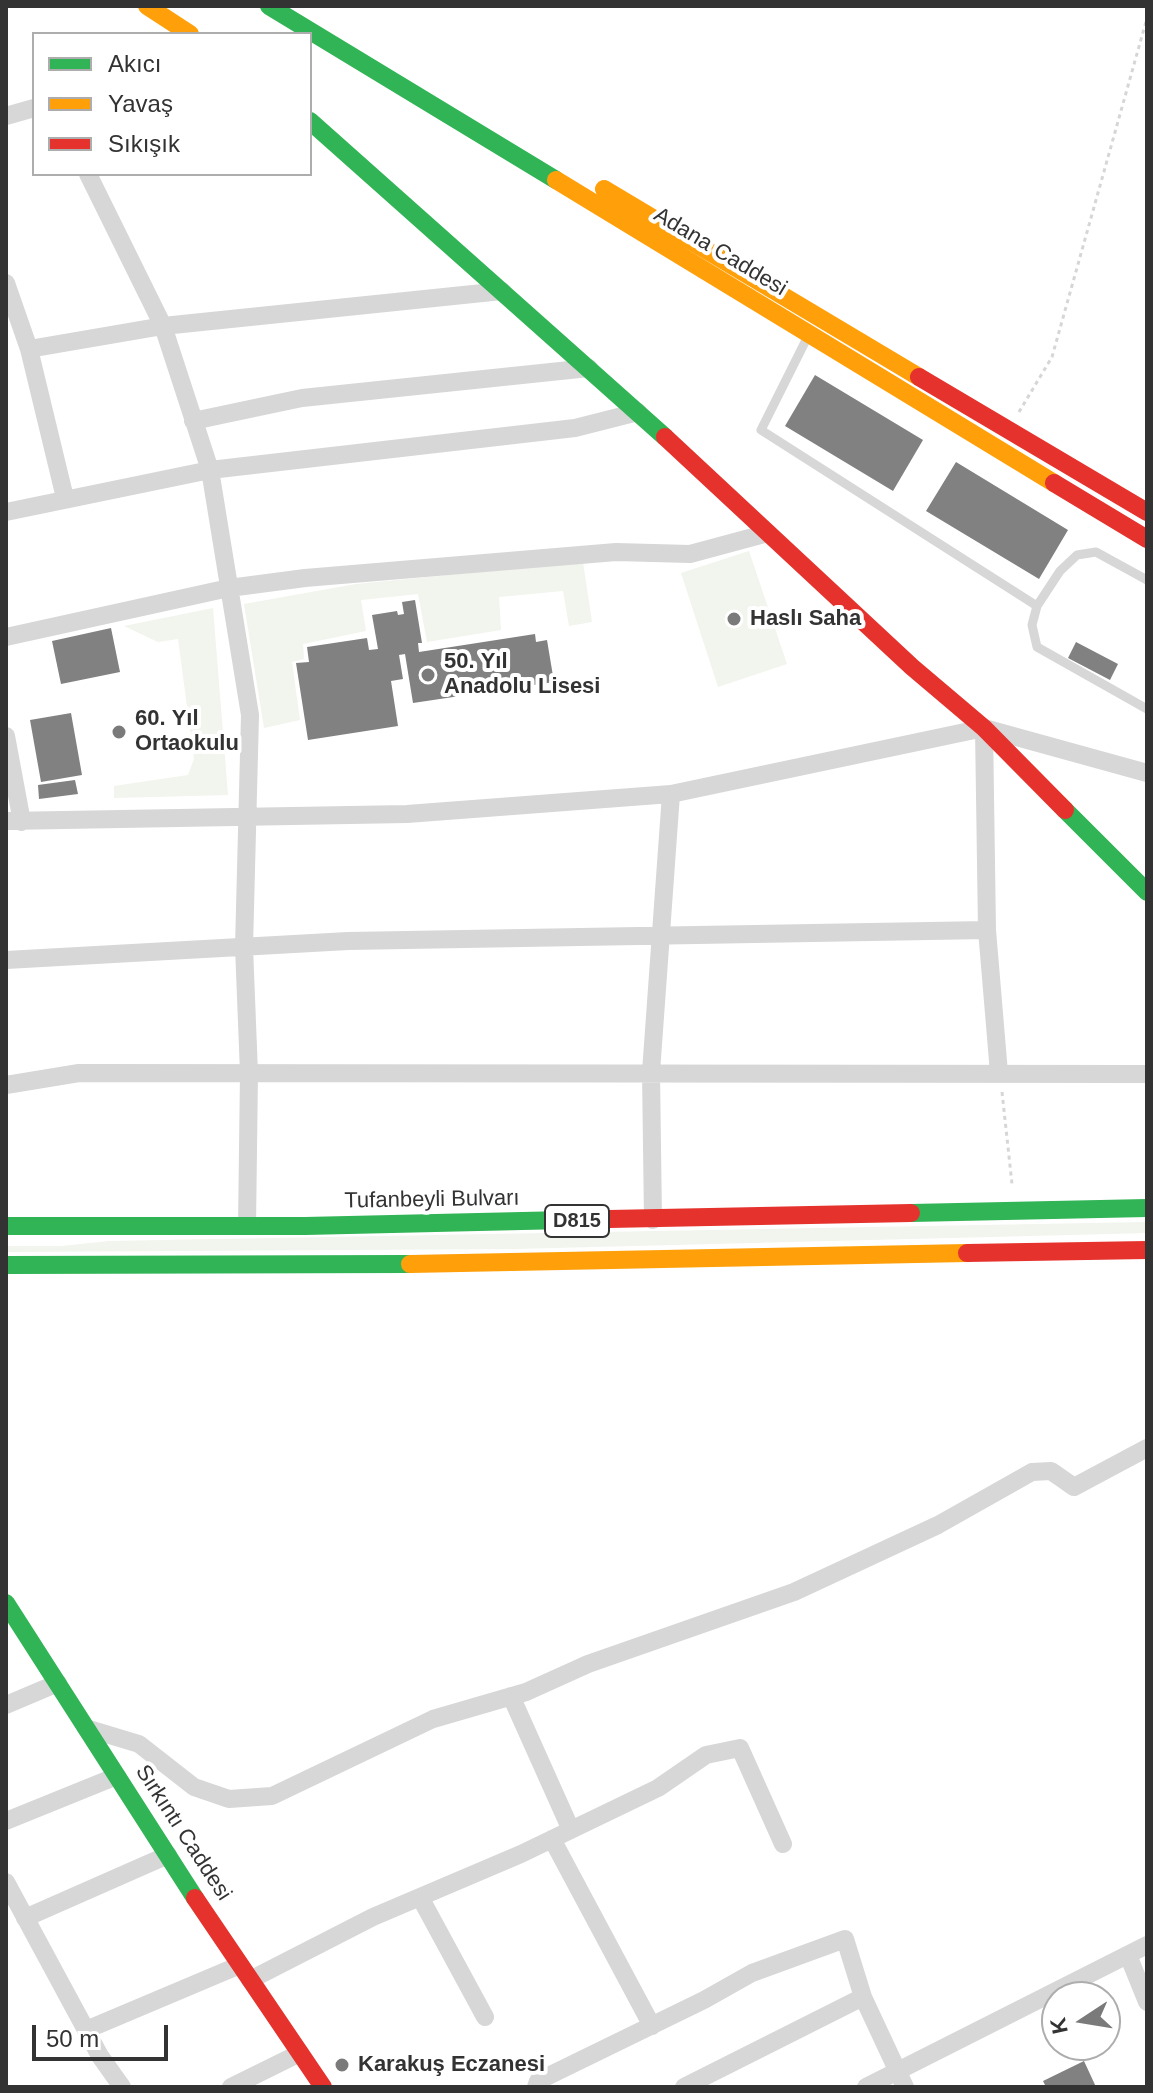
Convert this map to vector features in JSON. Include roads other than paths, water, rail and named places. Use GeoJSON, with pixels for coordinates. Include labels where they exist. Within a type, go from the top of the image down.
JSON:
{"type":"FeatureCollection","features":[{"type":"Feature","properties":{"kind":"main road"},"geometry":{"type":"LineString","coordinates":[[147,6],[187,32]]}},
{"type":"Feature","properties":{"kind":"main road","name":"Adana Caddesi"},"geometry":{"type":"LineString","coordinates":[[269,6],[312,32]]}},
{"type":"Feature","properties":{"kind":"main road"},"geometry":{"type":"LineString","coordinates":[[299,6],[1147,512]]}},
{"type":"Feature","properties":{"kind":"main road","name":"Adana Caddesi"},"geometry":{"type":"LineString","coordinates":[[312,32],[1147,539]]}},
{"type":"Feature","properties":{"kind":"main road"},"geometry":{"type":"LineString","coordinates":[[312,123],[638,412],[912,667],[984,728],[1147,892]]}},
{"type":"Feature","properties":{"kind":"main road","name":"Tufanbeyli Bulvarı"},"geometry":{"type":"LineString","coordinates":[[6,1226],[653,1220],[1147,1208]]}},
{"type":"Feature","properties":{"kind":"main road","name":"D815"},"geometry":{"type":"LineString","coordinates":[[6,1265],[427,1264],[1147,1250]]}},
{"type":"Feature","properties":{"kind":"main road","name":"Sırkıntı Caddesi"},"geometry":{"type":"LineString","coordinates":[[6,1603],[168,1855],[323,2087]]}},
{"type":"Feature","properties":{"kind":"street"},"geometry":{"type":"LineString","coordinates":[[6,116],[32,109]]}},
{"type":"Feature","properties":{"kind":"street"},"geometry":{"type":"LineString","coordinates":[[89,176],[163,326],[210,470],[250,715],[244,947],[249,1073],[247,1226]]}},
{"type":"Feature","properties":{"kind":"street"},"geometry":{"type":"LineString","coordinates":[[6,283],[29,349],[65,498]]}},
{"type":"Feature","properties":{"kind":"street"},"geometry":{"type":"LineString","coordinates":[[29,349],[163,326],[502,291]]}},
{"type":"Feature","properties":{"kind":"street"},"geometry":{"type":"LineString","coordinates":[[193,421],[302,398],[589,368]]}},
{"type":"Feature","properties":{"kind":"street"},"geometry":{"type":"LineString","coordinates":[[6,512],[210,470],[575,428],[638,412]]}},
{"type":"Feature","properties":{"kind":"street"},"geometry":{"type":"LineString","coordinates":[[6,637],[229,588],[305,578],[616,552],[690,554],[768,533]]}},
{"type":"Feature","properties":{"kind":"street"},"geometry":{"type":"LineString","coordinates":[[6,736],[14,822],[407,814],[671,794],[984,728],[1147,773]]}},
{"type":"Feature","properties":{"kind":"street"},"geometry":{"type":"LineString","coordinates":[[984,728],[987,930],[999,1073]]}},
{"type":"Feature","properties":{"kind":"street"},"geometry":{"type":"LineString","coordinates":[[653,1220],[651,1072],[671,794]]}},
{"type":"Feature","properties":{"kind":"street"},"geometry":{"type":"LineString","coordinates":[[6,960],[348,941],[987,930]]}},
{"type":"Feature","properties":{"kind":"street"},"geometry":{"type":"LineString","coordinates":[[6,1085],[79,1073],[1147,1074]]}},
{"type":"Feature","properties":{"kind":"street"},"geometry":{"type":"LineString","coordinates":[[86,1728],[139,1744],[194,1787],[229,1799],[272,1796],[433,1719],[511,1696],[807,1586],[938,1525],[1032,1472],[1051,1471],[1074,1487],[1147,1448]]}},
{"type":"Feature","properties":{"kind":"street"},"geometry":{"type":"LineString","coordinates":[[6,1705],[58,1683]]}},
{"type":"Feature","properties":{"kind":"street"},"geometry":{"type":"LineString","coordinates":[[511,1696],[571,1830]]}},
{"type":"Feature","properties":{"kind":"street"},"geometry":{"type":"LineString","coordinates":[[86,2030],[245,1972],[552,1839],[658,1788],[706,1755],[740,1748],[783,1844]]}},
{"type":"Feature","properties":{"kind":"street"},"geometry":{"type":"LineString","coordinates":[[6,1821],[117,1776]]}},
{"type":"Feature","properties":{"kind":"street"},"geometry":{"type":"LineString","coordinates":[[552,1839],[652,2026]]}},
{"type":"Feature","properties":{"kind":"street"},"geometry":{"type":"LineString","coordinates":[[25,1918],[168,1855]]}},
{"type":"Feature","properties":{"kind":"street"},"geometry":{"type":"LineString","coordinates":[[6,1882],[86,2030],[122,2087]]}},
{"type":"Feature","properties":{"kind":"street"},"geometry":{"type":"LineString","coordinates":[[420,1897],[485,2017]]}},
{"type":"Feature","properties":{"kind":"street"},"geometry":{"type":"LineString","coordinates":[[536,2087],[538,2081],[752,1973],[845,1939],[863,1997],[901,2079]]}},
{"type":"Feature","properties":{"kind":"street"},"geometry":{"type":"LineString","coordinates":[[866,2087],[901,2079],[1147,1945]]}},
{"type":"Feature","properties":{"kind":"street"},"geometry":{"type":"LineString","coordinates":[[1128,1955],[1147,2002]]}},
{"type":"Feature","properties":{"kind":"street"},"geometry":{"type":"LineString","coordinates":[[684,2087],[863,1997]]}},
{"type":"Feature","properties":{"kind":"street"},"geometry":{"type":"LineString","coordinates":[[231,2087],[300,2053]]}},
{"type":"Feature","properties":{"kind":"lane"},"geometry":{"type":"LineString","coordinates":[[809,335],[761,430],[1037,606]]}},
{"type":"Feature","properties":{"kind":"lane"},"geometry":{"type":"LineString","coordinates":[[1147,580],[1096,552],[1077,555],[1060,571],[1037,606],[1032,625],[1037,647],[1147,709]]}},
{"type":"Feature","properties":{"kind":"place","name":"Haslı Saha"},"geometry":{"type":"Point","coordinates":[734,619]}},
{"type":"Feature","properties":{"kind":"place","name":"50. Yıl Anadolu Lisesi"},"geometry":{"type":"Point","coordinates":[428,675]}},
{"type":"Feature","properties":{"kind":"place","name":"60. Yıl Ortaokulu"},"geometry":{"type":"Point","coordinates":[119,732]}},
{"type":"Feature","properties":{"kind":"place","name":"Karakuş Eczanesi"},"geometry":{"type":"Point","coordinates":[342,2065]}}]}
